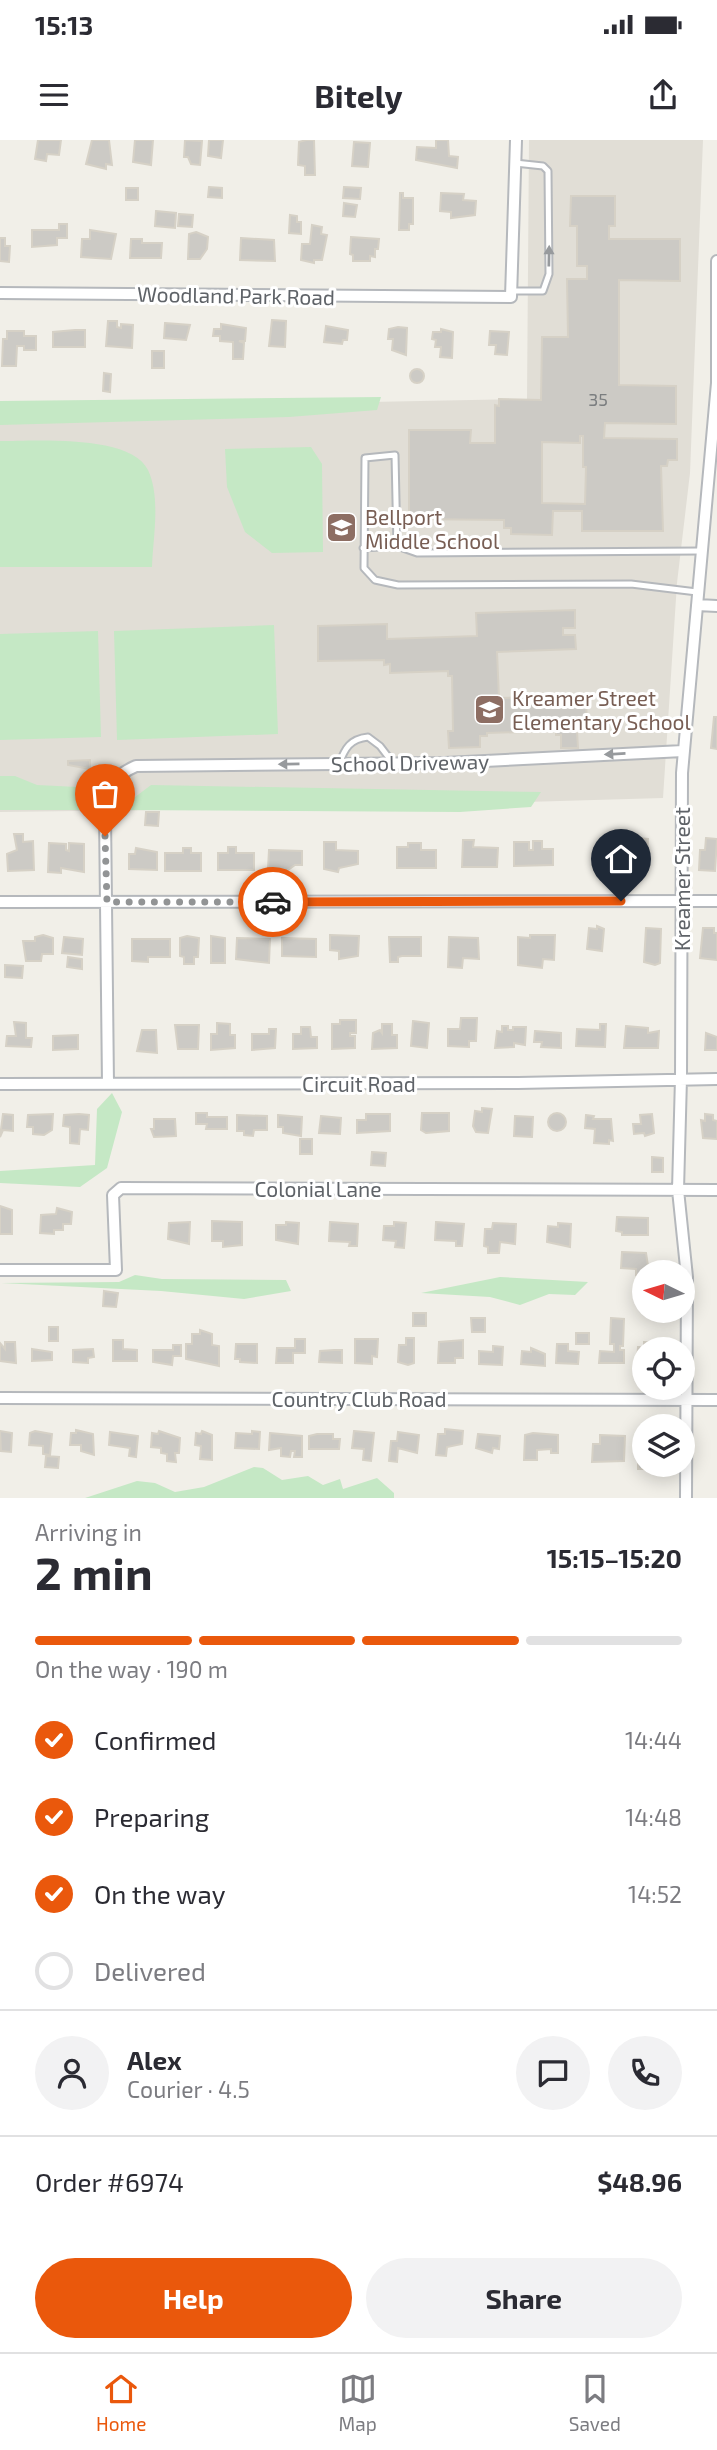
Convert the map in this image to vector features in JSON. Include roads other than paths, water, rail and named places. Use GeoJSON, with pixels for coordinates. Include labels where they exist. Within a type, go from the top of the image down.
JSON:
{"type":"FeatureCollection","features":[{"type":"Feature","properties":{"kind":"street"},"geometry":{"type":"LineString","coordinates":[[511,291],[516,140]]}},
{"type":"Feature","properties":{"kind":"street","name":"Kreamer Street"},"geometry":{"type":"LineString","coordinates":[[687,1337],[687,1277],[678,1190],[683,751],[717,383],[717,261]]}},
{"type":"Feature","properties":{"kind":"street","name":"Woodland Park Road"},"geometry":{"type":"LineString","coordinates":[[0,293],[511,297],[511,291]]}},
{"type":"Feature","properties":{"kind":"street"},"geometry":{"type":"LineString","coordinates":[[697,605],[717,606]]}},
{"type":"Feature","properties":{"kind":"street","name":"School Driveway"},"geometry":{"type":"LineString","coordinates":[[107,902],[105,814],[109,787],[119,773],[136,766],[393,764],[683,751]]}},
{"type":"Feature","properties":{"kind":"street"},"geometry":{"type":"LineString","coordinates":[[0,902],[717,901]]}},
{"type":"Feature","properties":{"kind":"street"},"geometry":{"type":"LineString","coordinates":[[107,902],[108,1084]]}},
{"type":"Feature","properties":{"kind":"street","name":"Circuit Road"},"geometry":{"type":"LineString","coordinates":[[0,1084],[518,1083],[717,1079]]}},
{"type":"Feature","properties":{"kind":"street","name":"Colonial Lane"},"geometry":{"type":"LineString","coordinates":[[0,1270],[116,1270],[112,1208],[113,1195],[121,1188],[717,1189]]}},
{"type":"Feature","properties":{"kind":"street","name":"Country Club Road"},"geometry":{"type":"LineString","coordinates":[[0,1398],[632,1400]]}},
{"type":"Feature","properties":{"kind":"street","name":"Kreamer Street"},"geometry":{"type":"LineString","coordinates":[[686,1400],[686,1498]]}},
{"type":"Feature","properties":{"kind":"street","name":"Country Club Road"},"geometry":{"type":"LineString","coordinates":[[695,1400],[717,1400]]}},
{"type":"Feature","properties":{"kind":"lane"},"geometry":{"type":"LineString","coordinates":[[511,291],[542,291],[548,284],[549,274],[548,171],[542,166],[515,163]]}},
{"type":"Feature","properties":{"kind":"lane"},"geometry":{"type":"LineString","coordinates":[[397,546],[395,455],[365,458],[364,568],[375,580],[398,585],[631,584],[697,592]]}},
{"type":"Feature","properties":{"kind":"lane"},"geometry":{"type":"LineString","coordinates":[[363,548],[397,546],[417,552],[701,551]]}},
{"type":"Feature","properties":{"kind":"lane"},"geometry":{"type":"LineString","coordinates":[[339,764],[346,747],[356,738],[368,737],[380,746],[393,764]]}},
{"type":"Feature","properties":{"kind":"place","name":"Bellport Middle School"},"geometry":{"type":"Point","coordinates":[342,528]}},
{"type":"Feature","properties":{"kind":"place","name":"Kreamer Street Elementary School"},"geometry":{"type":"Point","coordinates":[489,709]}}]}
